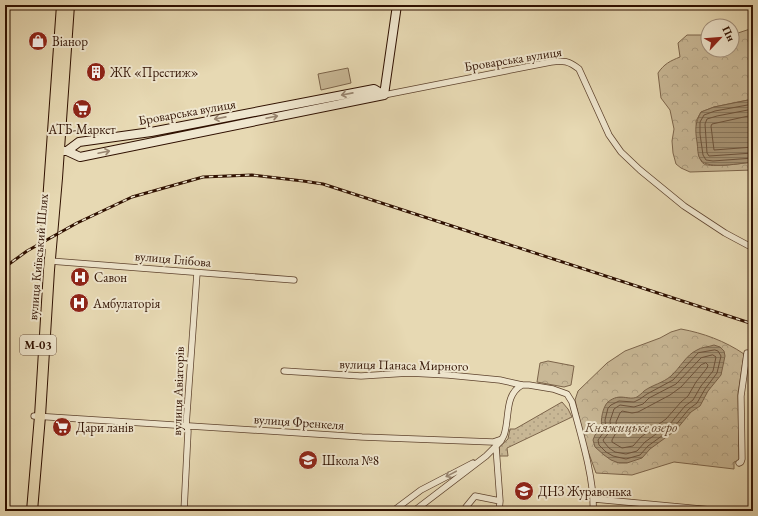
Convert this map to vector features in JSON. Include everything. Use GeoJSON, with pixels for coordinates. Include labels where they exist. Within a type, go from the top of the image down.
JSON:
{"type":"FeatureCollection","features":[{"type":"Feature","properties":{"kind":"highway","name":"вулиця Київський Шлях"},"geometry":{"type":"LineString","coordinates":[[32,511],[37,416],[59,151],[62,5]]}},
{"type":"Feature","properties":{"kind":"highway","name":"вулиця Київський Шлях"},"geometry":{"type":"LineString","coordinates":[[27,511],[37,416],[50,261],[69,5]]}},
{"type":"Feature","properties":{"kind":"street"},"geometry":{"type":"LineString","coordinates":[[384,95],[397,5]]}},
{"type":"Feature","properties":{"kind":"street","name":"Броварська вулиця"},"geometry":{"type":"LineString","coordinates":[[59,151],[80,157],[562,60],[570,62],[579,69],[609,135],[621,152],[640,170],[684,206],[725,233],[753,248]]}},
{"type":"Feature","properties":{"kind":"street","name":"Броварська вулиця"},"geometry":{"type":"LineString","coordinates":[[59,151],[79,142],[151,132],[374,89],[384,95]]}},
{"type":"Feature","properties":{"kind":"street","name":"вулиця Глібова"},"geometry":{"type":"LineString","coordinates":[[50,261],[94,263],[197,273],[294,280]]}},
{"type":"Feature","properties":{"kind":"street","name":"вулиця Авіаторів"},"geometry":{"type":"LineString","coordinates":[[184,511],[188,431],[186,426],[197,273]]}},
{"type":"Feature","properties":{"kind":"street"},"geometry":{"type":"LineString","coordinates":[[739,463],[742,462],[742,387],[747,353],[753,354]]}},
{"type":"Feature","properties":{"kind":"street","name":"вулиця Панаса Мирного"},"geometry":{"type":"LineString","coordinates":[[284,371],[361,376],[409,374],[448,375],[500,380],[522,386],[529,385],[567,394],[571,399],[594,499]]}},
{"type":"Feature","properties":{"kind":"street"},"geometry":{"type":"LineString","coordinates":[[414,511],[496,447],[506,430],[511,395],[517,388],[522,386]]}},
{"type":"Feature","properties":{"kind":"street","name":"вулиця Френкеля"},"geometry":{"type":"LineString","coordinates":[[37,416],[368,438],[479,442],[497,441],[502,439]]}},
{"type":"Feature","properties":{"kind":"street"},"geometry":{"type":"LineString","coordinates":[[496,447],[500,501],[499,511]]}},
{"type":"Feature","properties":{"kind":"street"},"geometry":{"type":"LineString","coordinates":[[393,511],[422,490],[486,456]]}},
{"type":"Feature","properties":{"kind":"street"},"geometry":{"type":"LineString","coordinates":[[466,511],[466,507],[475,496],[500,501]]}},
{"type":"Feature","properties":{"kind":"street"},"geometry":{"type":"LineString","coordinates":[[592,511],[594,499],[723,511]]}},
{"type":"Feature","properties":{"kind":"green space"},"geometry":{"type":"Polygon","coordinates":[[[753,28],[753,99],[714,107],[701,112],[696,121],[699,156],[704,164],[708,165],[753,162],[753,170],[690,172],[676,164],[672,141],[674,129],[670,110],[661,98],[658,73],[668,63],[680,57],[678,43],[687,35],[700,35],[700,58],[740,58],[740,32],[753,28]]]}},
{"type":"Feature","properties":{"kind":"green space"},"geometry":{"type":"Polygon","coordinates":[[[348,68],[351,83],[321,90],[318,74],[348,68]]]}},
{"type":"Feature","properties":{"kind":"green space"},"geometry":{"type":"Polygon","coordinates":[[[681,329],[714,338],[744,354],[738,394],[739,461],[734,462],[734,469],[674,462],[632,475],[596,473],[585,443],[575,400],[578,391],[607,363],[625,351],[681,329]]]}},
{"type":"Feature","properties":{"kind":"green space"},"geometry":{"type":"Polygon","coordinates":[[[548,361],[574,366],[571,385],[564,387],[537,382],[540,363],[548,361]]]}},
{"type":"Feature","properties":{"kind":"green space"},"geometry":{"type":"Polygon","coordinates":[[[562,402],[572,417],[507,448],[508,456],[499,456],[499,447],[508,439],[510,429],[515,429],[562,402]]]}},
{"type":"Feature","properties":{"kind":"water"},"geometry":{"type":"Polygon","coordinates":[[[753,99],[753,162],[710,165],[701,160],[698,151],[696,126],[701,112],[714,107],[753,99]]]}},
{"type":"Feature","properties":{"kind":"water","name":"Княжицьке озеро"},"geometry":{"type":"Polygon","coordinates":[[[714,345],[720,347],[724,351],[725,356],[721,375],[708,391],[700,406],[691,412],[676,430],[650,449],[642,458],[627,463],[619,463],[611,460],[595,447],[593,440],[595,435],[602,427],[602,414],[608,402],[612,399],[620,397],[637,397],[647,389],[671,376],[693,352],[701,348],[714,345]]]}},
{"type":"Feature","properties":{"kind":"railway"},"geometry":{"type":"LineString","coordinates":[[5,267],[27,251],[77,223],[132,197],[203,177],[252,175],[323,184],[753,324]]}},
{"type":"Feature","properties":{"kind":"place","name":"Віанор"},"geometry":{"type":"Point","coordinates":[38,41]}},
{"type":"Feature","properties":{"kind":"place","name":"ЖК «Престиж»"},"geometry":{"type":"Point","coordinates":[96,72]}},
{"type":"Feature","properties":{"kind":"place","name":"АТБ-Маркет"},"geometry":{"type":"Point","coordinates":[82,109]}},
{"type":"Feature","properties":{"kind":"place","name":"Савон"},"geometry":{"type":"Point","coordinates":[80,277]}},
{"type":"Feature","properties":{"kind":"place","name":"Амбулаторія"},"geometry":{"type":"Point","coordinates":[79,303]}},
{"type":"Feature","properties":{"kind":"place","name":"Дари ланів"},"geometry":{"type":"Point","coordinates":[62,427]}},
{"type":"Feature","properties":{"kind":"place","name":"Школа №8"},"geometry":{"type":"Point","coordinates":[308,460]}},
{"type":"Feature","properties":{"kind":"place","name":"ДНЗ Журавонька"},"geometry":{"type":"Point","coordinates":[524,491]}}]}
